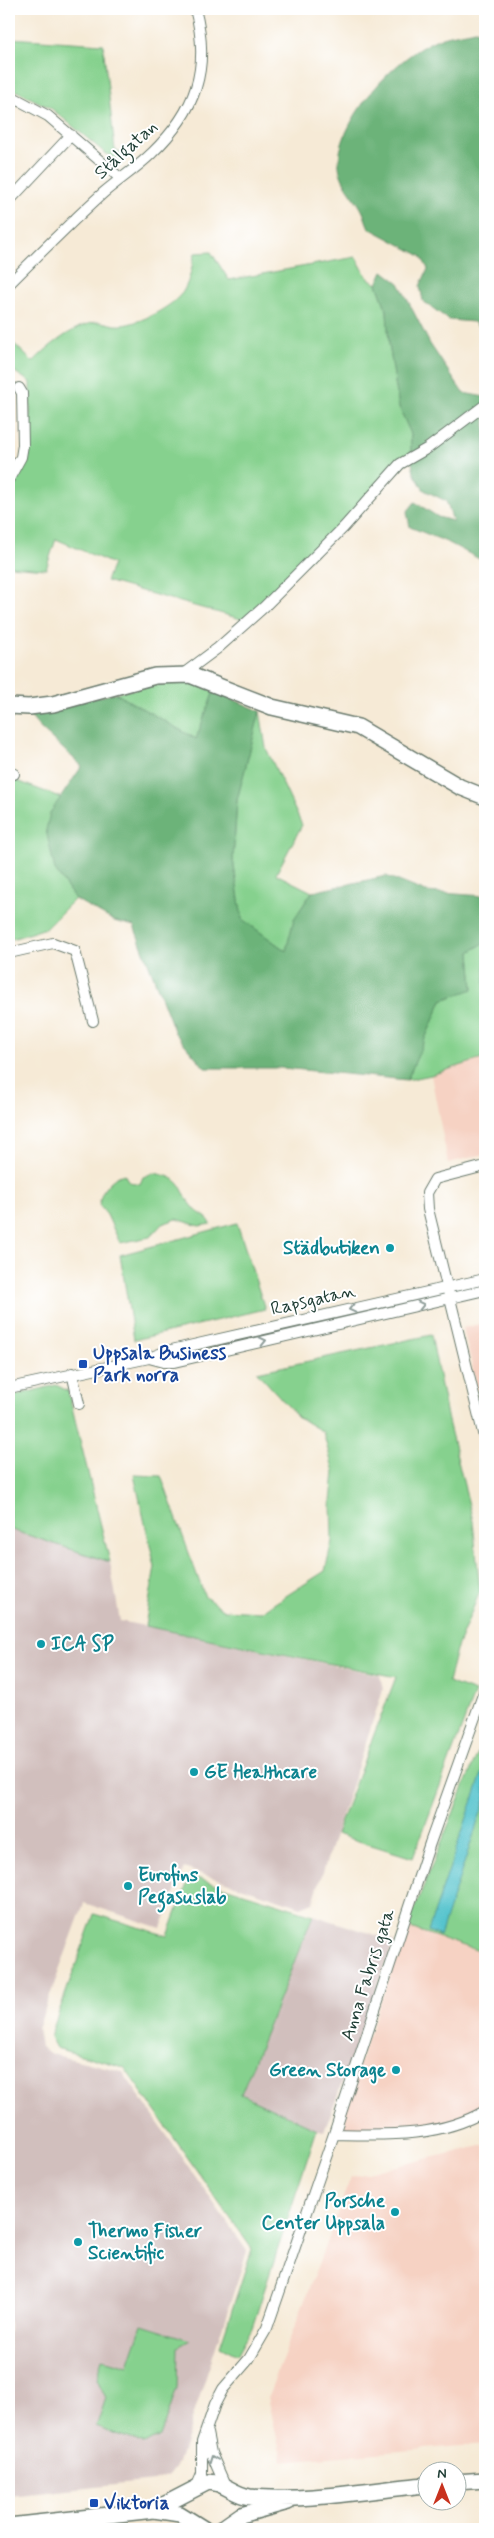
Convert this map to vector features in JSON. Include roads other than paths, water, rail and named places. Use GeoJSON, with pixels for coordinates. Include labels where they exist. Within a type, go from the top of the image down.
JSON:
{"type":"FeatureCollection","features":[{"type":"Feature","properties":{"kind":"main road"},"geometry":{"type":"LineString","coordinates":[[9,706],[46,706],[147,677],[183,674],[208,681],[272,707],[358,727],[460,787],[485,797]]}},
{"type":"Feature","properties":{"kind":"main road"},"geometry":{"type":"LineString","coordinates":[[466,2481],[485,2480]]}},
{"type":"Feature","properties":{"kind":"main road"},"geometry":{"type":"LineString","coordinates":[[154,2510],[208,2482],[250,2496],[312,2496],[416,2486]]}},
{"type":"Feature","properties":{"kind":"main road"},"geometry":{"type":"LineString","coordinates":[[226,2526],[237,2506],[229,2488]]}},
{"type":"Feature","properties":{"kind":"main road"},"geometry":{"type":"LineString","coordinates":[[194,2490],[188,2508],[199,2527]]}},
{"type":"Feature","properties":{"kind":"main road"},"geometry":{"type":"LineString","coordinates":[[226,2526],[251,2511],[312,2496]]}},
{"type":"Feature","properties":{"kind":"main road"},"geometry":{"type":"LineString","coordinates":[[9,2526],[154,2510],[180,2514],[199,2527]]}},
{"type":"Feature","properties":{"kind":"street","name":"Stålgatan"},"geometry":{"type":"LineString","coordinates":[[9,284],[72,221],[120,178],[151,154],[173,131],[184,116],[192,99],[202,62],[201,34],[195,9]]}},
{"type":"Feature","properties":{"kind":"street"},"geometry":{"type":"LineString","coordinates":[[9,95],[39,110],[71,134],[120,178]]}},
{"type":"Feature","properties":{"kind":"street"},"geometry":{"type":"LineString","coordinates":[[9,201],[71,134]]}},
{"type":"Feature","properties":{"kind":"street"},"geometry":{"type":"LineString","coordinates":[[9,479],[21,457],[24,445],[22,393],[19,388]]}},
{"type":"Feature","properties":{"kind":"street"},"geometry":{"type":"LineString","coordinates":[[183,674],[218,648],[264,607],[344,527],[400,464],[428,448],[485,405]]}},
{"type":"Feature","properties":{"kind":"street"},"geometry":{"type":"LineString","coordinates":[[9,954],[53,943],[75,951],[92,1021]]}},
{"type":"Feature","properties":{"kind":"street"},"geometry":{"type":"LineString","coordinates":[[485,1166],[435,1179],[427,1193],[428,1209],[446,1287],[485,1441]]}},
{"type":"Feature","properties":{"kind":"street","name":"Rapsgatan"},"geometry":{"type":"LineString","coordinates":[[9,1388],[72,1373],[150,1358],[168,1351],[485,1278]]}},
{"type":"Feature","properties":{"kind":"street","name":"Rapsgatan"},"geometry":{"type":"LineString","coordinates":[[150,1358],[164,1362],[174,1362],[485,1290]]}},
{"type":"Feature","properties":{"kind":"street"},"geometry":{"type":"LineString","coordinates":[[72,1373],[79,1404]]}},
{"type":"Feature","properties":{"kind":"street","name":"Anna Fabris gata"},"geometry":{"type":"LineString","coordinates":[[194,2490],[202,2474],[202,2442],[215,2404],[223,2389],[249,2359],[267,2328],[334,2134],[430,1843],[485,1689]]}},
{"type":"Feature","properties":{"kind":"street"},"geometry":{"type":"LineString","coordinates":[[334,2134],[398,2135],[438,2129],[474,2117],[485,2111]]}},
{"type":"Feature","properties":{"kind":"street"},"geometry":{"type":"LineString","coordinates":[[206,2432],[211,2453],[229,2488]]}},
{"type":"Feature","properties":{"kind":"water"},"geometry":{"type":"Polygon","coordinates":[[[485,1765],[485,1800],[440,1936],[428,1931],[485,1765]]]}},
{"type":"Feature","properties":{"kind":"place","name":"Städbutiken"},"geometry":{"type":"Point","coordinates":[390,1248]}},
{"type":"Feature","properties":{"kind":"place","name":"Uppsala Business Park norra"},"geometry":{"type":"Point","coordinates":[83,1364]}},
{"type":"Feature","properties":{"kind":"place","name":"ICA SP"},"geometry":{"type":"Point","coordinates":[41,1644]}},
{"type":"Feature","properties":{"kind":"place","name":"GE Healthcare"},"geometry":{"type":"Point","coordinates":[194,1772]}},
{"type":"Feature","properties":{"kind":"place","name":"Eurofins Pegasuslab"},"geometry":{"type":"Point","coordinates":[128,1886]}},
{"type":"Feature","properties":{"kind":"place","name":"Green Storage"},"geometry":{"type":"Point","coordinates":[396,2070]}},
{"type":"Feature","properties":{"kind":"place","name":"Porsche Center Uppsala"},"geometry":{"type":"Point","coordinates":[395,2212]}},
{"type":"Feature","properties":{"kind":"place","name":"Thermo Fisher Scientific"},"geometry":{"type":"Point","coordinates":[78,2242]}},
{"type":"Feature","properties":{"kind":"place","name":"Viktoria"},"geometry":{"type":"Point","coordinates":[94,2503]}}]}
